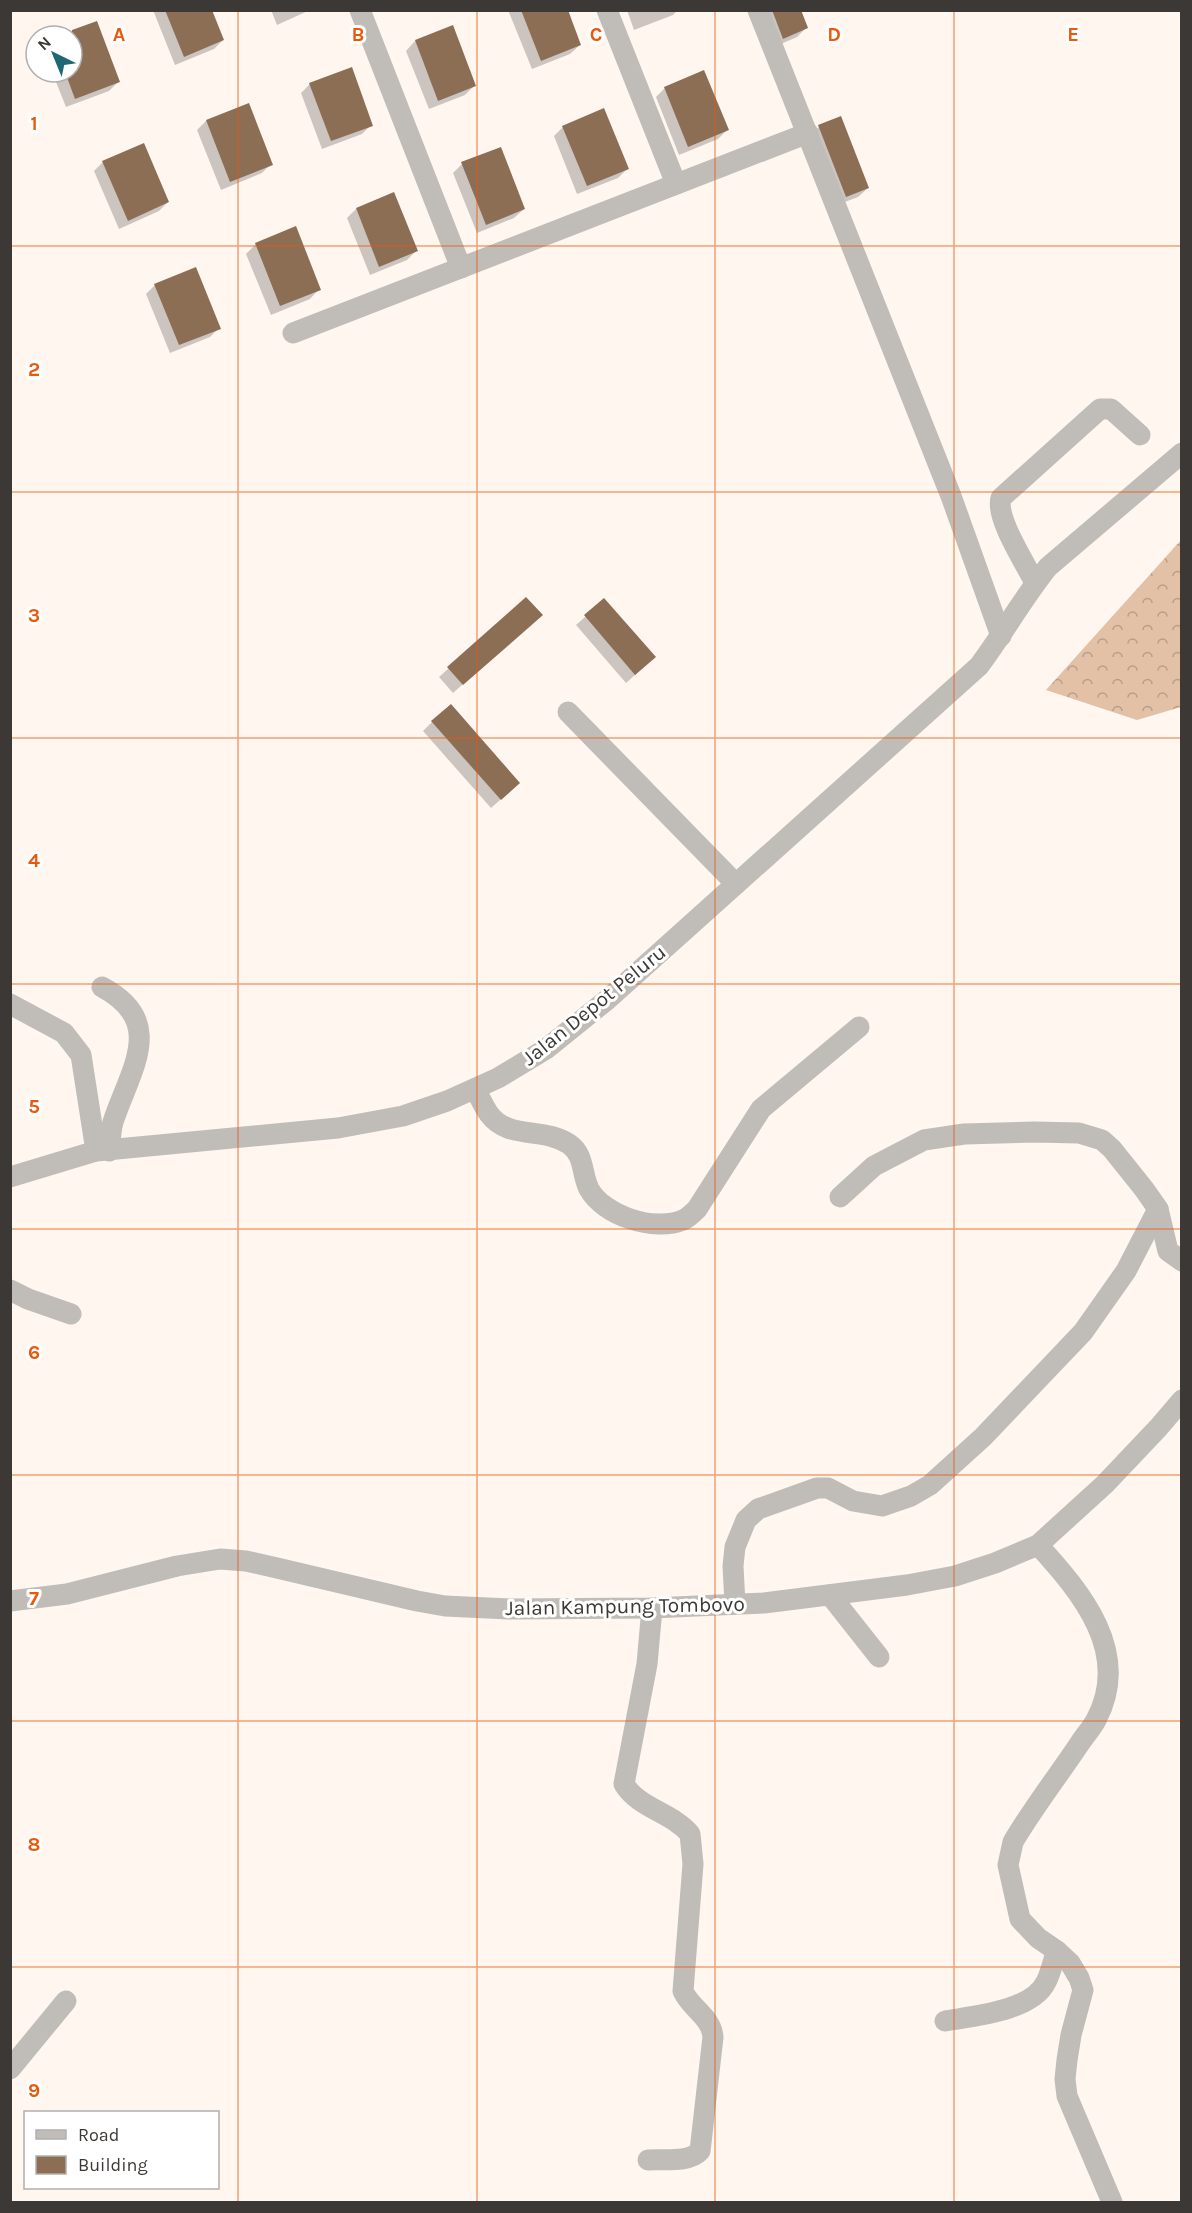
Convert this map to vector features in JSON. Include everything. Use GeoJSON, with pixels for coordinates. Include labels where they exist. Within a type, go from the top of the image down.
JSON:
{"type":"FeatureCollection","features":[{"type":"Feature","properties":{"kind":"street"},"geometry":{"type":"LineString","coordinates":[[360,10],[461,268]]}},
{"type":"Feature","properties":{"kind":"street"},"geometry":{"type":"LineString","coordinates":[[608,10],[676,184]]}},
{"type":"Feature","properties":{"kind":"street"},"geometry":{"type":"LineString","coordinates":[[758,10],[951,496],[1001,636]]}},
{"type":"Feature","properties":{"kind":"street"},"geometry":{"type":"LineString","coordinates":[[293,333],[808,133]]}},
{"type":"Feature","properties":{"kind":"street"},"geometry":{"type":"LineString","coordinates":[[1035,583],[1002,518],[999,503],[1001,498],[1100,409],[1111,409],[1140,435]]}},
{"type":"Feature","properties":{"kind":"street","name":"Jalan Depot Peluru"},"geometry":{"type":"LineString","coordinates":[[10,1177],[102,1151],[338,1128],[403,1116],[476,1090],[546,1049],[608,999],[979,666],[1048,567],[1182,453]]}},
{"type":"Feature","properties":{"kind":"street"},"geometry":{"type":"LineString","coordinates":[[568,712],[736,884]]}},
{"type":"Feature","properties":{"kind":"street"},"geometry":{"type":"LineString","coordinates":[[102,987],[124,1001],[134,1013],[138,1023],[139,1038],[128,1085],[102,1151]]}},
{"type":"Feature","properties":{"kind":"street"},"geometry":{"type":"LineString","coordinates":[[10,1005],[64,1033],[81,1055],[102,1151]]}},
{"type":"Feature","properties":{"kind":"street"},"geometry":{"type":"LineString","coordinates":[[476,1090],[490,1115],[501,1126],[510,1130],[556,1136],[575,1149],[581,1157],[590,1190],[601,1203],[616,1214],[644,1222],[666,1224],[685,1220],[697,1209],[761,1109],[860,1027]]}},
{"type":"Feature","properties":{"kind":"street"},"geometry":{"type":"LineString","coordinates":[[840,1197],[874,1166],[924,1140],[975,1134],[1079,1133],[1102,1140],[1112,1149],[1158,1209],[1168,1251],[1182,1261]]}},
{"type":"Feature","properties":{"kind":"street"},"geometry":{"type":"LineString","coordinates":[[735,1604],[733,1566],[735,1547],[746,1520],[758,1509],[817,1488],[828,1488],[853,1501],[882,1506],[911,1496],[930,1485],[983,1437],[1083,1332],[1126,1271],[1158,1209]]}},
{"type":"Feature","properties":{"kind":"street"},"geometry":{"type":"LineString","coordinates":[[10,1290],[71,1314]]}},
{"type":"Feature","properties":{"kind":"street","name":"Jalan Kampung Tombovo"},"geometry":{"type":"LineString","coordinates":[[10,1601],[67,1594],[177,1566],[220,1559],[246,1561],[311,1575],[373,1592],[445,1606],[509,1609],[652,1608],[764,1603],[907,1585],[955,1576],[995,1563],[1038,1545],[1105,1484],[1182,1400]]}},
{"type":"Feature","properties":{"kind":"street"},"geometry":{"type":"LineString","coordinates":[[1038,1545],[1075,1588],[1100,1631],[1107,1656],[1107,1691],[1096,1720],[1012,1842],[1008,1865],[1020,1918],[1038,1938],[1070,1963],[1083,1990],[1067,2060],[1065,2079],[1067,2096],[1112,2202]]}},
{"type":"Feature","properties":{"kind":"street"},"geometry":{"type":"LineString","coordinates":[[830,1595],[879,1657]]}},
{"type":"Feature","properties":{"kind":"street"},"geometry":{"type":"LineString","coordinates":[[648,2160],[689,2158],[696,2156],[700,2151],[713,2037],[711,2024],[686,1998],[683,1991],[693,1864],[690,1833],[639,1798],[624,1784],[647,1664],[652,1608]]}},
{"type":"Feature","properties":{"kind":"street"},"geometry":{"type":"LineString","coordinates":[[945,2021],[1004,2009],[1028,2000],[1046,1982],[1057,1951]]}},
{"type":"Feature","properties":{"kind":"street"},"geometry":{"type":"LineString","coordinates":[[10,2070],[66,2001]]}},
{"type":"Feature","properties":{"kind":"green space"},"geometry":{"type":"Polygon","coordinates":[[[1181,540],[1181,707],[1137,720],[1046,690],[1181,540]]]}},
{"type":"Feature","properties":{"kind":"building"},"geometry":{"type":"Polygon","coordinates":[[[165,10],[212,10],[224,40],[184,57],[165,10]]]}},
{"type":"Feature","properties":{"kind":"building"},"geometry":{"type":"Polygon","coordinates":[[[521,10],[568,10],[581,45],[541,61],[521,10]]]}},
{"type":"Feature","properties":{"kind":"building"},"geometry":{"type":"Polygon","coordinates":[[[772,10],[801,10],[808,28],[783,39],[772,10]]]}},
{"type":"Feature","properties":{"kind":"building"},"geometry":{"type":"Polygon","coordinates":[[[97,21],[120,82],[75,99],[69,84],[84,84],[84,26],[97,21]]]}},
{"type":"Feature","properties":{"kind":"building"},"geometry":{"type":"Polygon","coordinates":[[[453,25],[476,86],[438,101],[415,40],[453,25]]]}},
{"type":"Feature","properties":{"kind":"building"},"geometry":{"type":"Polygon","coordinates":[[[352,67],[373,126],[331,141],[309,83],[352,67]]]}},
{"type":"Feature","properties":{"kind":"building"},"geometry":{"type":"Polygon","coordinates":[[[704,70],[729,130],[688,147],[664,87],[704,70]]]}},
{"type":"Feature","properties":{"kind":"building"},"geometry":{"type":"Polygon","coordinates":[[[249,103],[273,165],[230,182],[206,120],[249,103]]]}},
{"type":"Feature","properties":{"kind":"building"},"geometry":{"type":"Polygon","coordinates":[[[604,108],[629,169],[587,186],[562,126],[604,108]]]}},
{"type":"Feature","properties":{"kind":"building"},"geometry":{"type":"Polygon","coordinates":[[[841,116],[869,188],[846,197],[818,125],[841,116]]]}},
{"type":"Feature","properties":{"kind":"building"},"geometry":{"type":"Polygon","coordinates":[[[144,143],[169,202],[128,221],[102,161],[144,143]]]}},
{"type":"Feature","properties":{"kind":"building"},"geometry":{"type":"Polygon","coordinates":[[[501,147],[525,209],[486,225],[461,162],[501,147]]]}},
{"type":"Feature","properties":{"kind":"building"},"geometry":{"type":"Polygon","coordinates":[[[394,192],[418,251],[379,267],[356,208],[394,192]]]}},
{"type":"Feature","properties":{"kind":"building"},"geometry":{"type":"Polygon","coordinates":[[[296,226],[321,290],[280,306],[255,243],[296,226]]]}},
{"type":"Feature","properties":{"kind":"building"},"geometry":{"type":"Polygon","coordinates":[[[196,267],[221,329],[179,345],[154,284],[196,267]]]}},
{"type":"Feature","properties":{"kind":"building"},"geometry":{"type":"Polygon","coordinates":[[[526,597],[543,615],[463,685],[447,667],[526,597]]]}},
{"type":"Feature","properties":{"kind":"building"},"geometry":{"type":"Polygon","coordinates":[[[604,598],[656,657],[635,675],[584,615],[604,598]]]}},
{"type":"Feature","properties":{"kind":"building"},"geometry":{"type":"Polygon","coordinates":[[[451,704],[520,783],[501,800],[431,721],[451,704]]]}}]}
